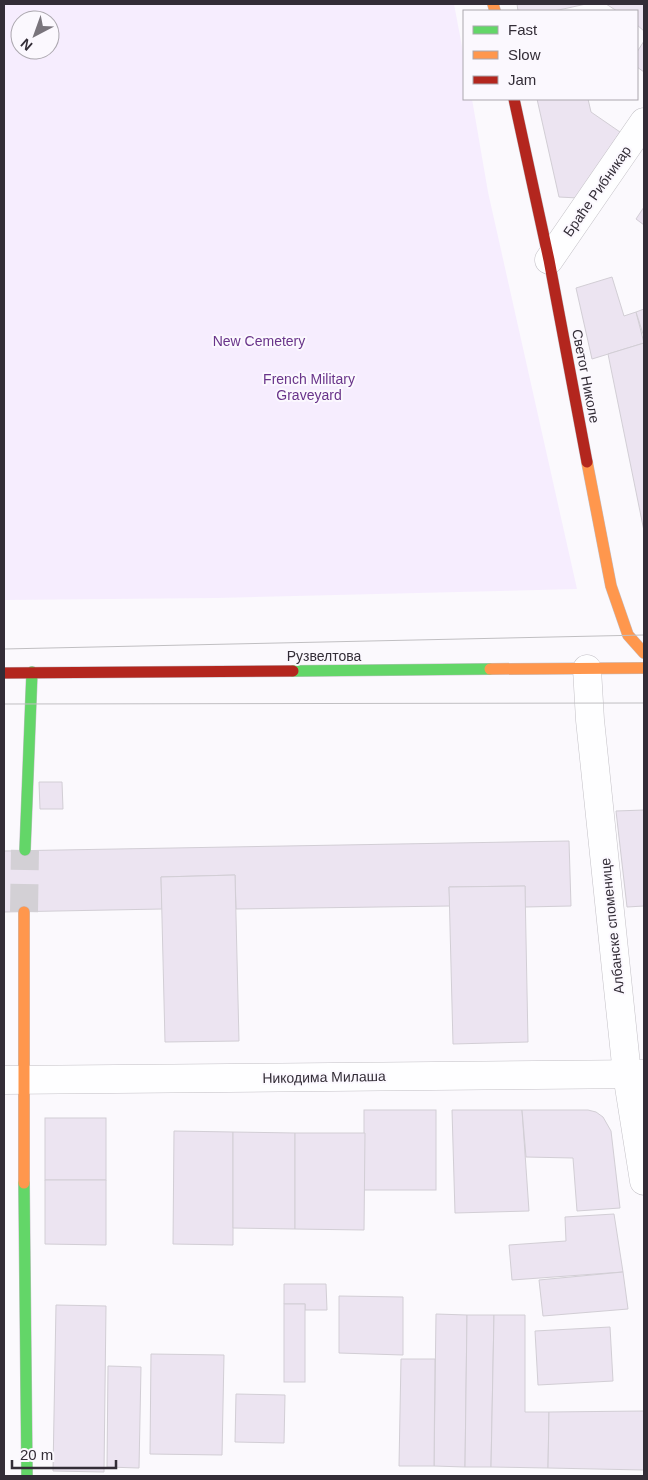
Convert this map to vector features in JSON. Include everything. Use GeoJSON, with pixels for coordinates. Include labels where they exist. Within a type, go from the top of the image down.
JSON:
{"type":"FeatureCollection","features":[{"type":"Feature","properties":{"kind":"street","name":"Светог Николе"},"geometry":{"type":"LineString","coordinates":[[514,100],[549,260],[611,586],[628,635],[644,653]]}},
{"type":"Feature","properties":{"kind":"street","name":"Браће Рибникар"},"geometry":{"type":"LineString","coordinates":[[549,260],[644,122]]}},
{"type":"Feature","properties":{"kind":"street","name":"Рузвелтова"},"geometry":{"type":"LineString","coordinates":[[4,673],[644,668]]}},
{"type":"Feature","properties":{"kind":"street","name":"Албанске споменице"},"geometry":{"type":"LineString","coordinates":[[587,669],[590,720],[636,1074],[644,1181]]}},
{"type":"Feature","properties":{"kind":"street"},"geometry":{"type":"LineString","coordinates":[[26,850],[32,672]]}},
{"type":"Feature","properties":{"kind":"street"},"geometry":{"type":"LineString","coordinates":[[24,912],[13,1080],[27,1476]]}},
{"type":"Feature","properties":{"kind":"street","name":"Никодима Милаша"},"geometry":{"type":"LineString","coordinates":[[13,1080],[636,1074]]}},
{"type":"Feature","properties":{"kind":"green space","name":"New Cemetery"},"geometry":{"type":"Polygon","coordinates":[[[4,4],[454,4],[463,52],[463,100],[472,100],[488,192],[577,589],[217,598],[4,600],[4,4]]]}},
{"type":"Feature","properties":{"kind":"building"},"geometry":{"type":"Polygon","coordinates":[[[517,4],[586,4],[559,10],[518,10],[517,4]]]}},
{"type":"Feature","properties":{"kind":"building"},"geometry":{"type":"Polygon","coordinates":[[[606,4],[644,4],[644,31],[638,26],[638,10],[615,10],[606,4]]]}},
{"type":"Feature","properties":{"kind":"building"},"geometry":{"type":"Polygon","coordinates":[[[644,41],[644,72],[638,68],[638,50],[644,41]]]}},
{"type":"Feature","properties":{"kind":"building"},"geometry":{"type":"Polygon","coordinates":[[[537,100],[588,100],[591,112],[620,132],[578,198],[559,197],[537,100]]]}},
{"type":"Feature","properties":{"kind":"building"},"geometry":{"type":"Polygon","coordinates":[[[644,207],[644,225],[636,219],[644,207]]]}},
{"type":"Feature","properties":{"kind":"building"},"geometry":{"type":"Polygon","coordinates":[[[612,277],[624,316],[636,312],[644,343],[592,359],[576,288],[612,277]]]}},
{"type":"Feature","properties":{"kind":"building"},"geometry":{"type":"Polygon","coordinates":[[[644,309],[644,337],[636,312],[644,309]]]}},
{"type":"Feature","properties":{"kind":"building"},"geometry":{"type":"Polygon","coordinates":[[[644,343],[644,531],[608,354],[644,343]]]}},
{"type":"Feature","properties":{"kind":"building"},"geometry":{"type":"Polygon","coordinates":[[[39,782],[62,782],[63,809],[40,809],[39,782]]]}},
{"type":"Feature","properties":{"kind":"building"},"geometry":{"type":"Polygon","coordinates":[[[644,810],[644,906],[627,907],[616,811],[644,810]]]}},
{"type":"Feature","properties":{"kind":"building"},"geometry":{"type":"Polygon","coordinates":[[[569,841],[571,906],[525,907],[525,886],[449,887],[450,906],[236,909],[235,875],[161,877],[162,909],[4,912],[4,851],[569,841]]]}},
{"type":"Feature","properties":{"kind":"building"},"geometry":{"type":"Polygon","coordinates":[[[235,875],[239,1041],[165,1042],[161,877],[235,875]]]}},
{"type":"Feature","properties":{"kind":"building"},"geometry":{"type":"Polygon","coordinates":[[[525,886],[528,1042],[453,1044],[449,887],[525,886]]]}},
{"type":"Feature","properties":{"kind":"building"},"geometry":{"type":"Polygon","coordinates":[[[364,1110],[436,1110],[436,1190],[364,1190],[364,1110]]]}},
{"type":"Feature","properties":{"kind":"building"},"geometry":{"type":"Polygon","coordinates":[[[452,1110],[522,1110],[529,1211],[455,1213],[452,1110]]]}},
{"type":"Feature","properties":{"kind":"building"},"geometry":{"type":"Polygon","coordinates":[[[522,1110],[588,1110],[596,1112],[603,1117],[611,1131],[620,1208],[577,1211],[573,1158],[526,1157],[522,1110]]]}},
{"type":"Feature","properties":{"kind":"building"},"geometry":{"type":"Polygon","coordinates":[[[45,1118],[106,1118],[106,1180],[45,1180],[45,1118]]]}},
{"type":"Feature","properties":{"kind":"building"},"geometry":{"type":"Polygon","coordinates":[[[174,1131],[233,1132],[233,1245],[173,1244],[174,1131]]]}},
{"type":"Feature","properties":{"kind":"building"},"geometry":{"type":"Polygon","coordinates":[[[233,1132],[295,1133],[295,1229],[233,1228],[233,1132]]]}},
{"type":"Feature","properties":{"kind":"building"},"geometry":{"type":"Polygon","coordinates":[[[295,1133],[365,1133],[364,1230],[295,1229],[295,1133]]]}},
{"type":"Feature","properties":{"kind":"building"},"geometry":{"type":"Polygon","coordinates":[[[45,1180],[106,1180],[106,1245],[45,1244],[45,1180]]]}},
{"type":"Feature","properties":{"kind":"building"},"geometry":{"type":"Polygon","coordinates":[[[614,1214],[623,1272],[512,1280],[509,1245],[566,1241],[565,1217],[614,1214]]]}},
{"type":"Feature","properties":{"kind":"building"},"geometry":{"type":"Polygon","coordinates":[[[623,1272],[628,1309],[543,1316],[539,1280],[623,1272]]]}},
{"type":"Feature","properties":{"kind":"building"},"geometry":{"type":"Polygon","coordinates":[[[284,1284],[326,1284],[327,1310],[305,1310],[305,1304],[284,1304],[284,1284]]]}},
{"type":"Feature","properties":{"kind":"building"},"geometry":{"type":"Polygon","coordinates":[[[339,1296],[403,1297],[403,1355],[339,1353],[339,1296]]]}},
{"type":"Feature","properties":{"kind":"building"},"geometry":{"type":"Polygon","coordinates":[[[284,1304],[305,1304],[305,1382],[284,1382],[284,1304]]]}},
{"type":"Feature","properties":{"kind":"building"},"geometry":{"type":"Polygon","coordinates":[[[56,1305],[106,1306],[104,1472],[53,1471],[56,1305]]]}},
{"type":"Feature","properties":{"kind":"building"},"geometry":{"type":"Polygon","coordinates":[[[436,1314],[467,1315],[465,1467],[434,1466],[436,1314]]]}},
{"type":"Feature","properties":{"kind":"building"},"geometry":{"type":"Polygon","coordinates":[[[467,1315],[494,1315],[491,1467],[465,1467],[467,1315]]]}},
{"type":"Feature","properties":{"kind":"building"},"geometry":{"type":"Polygon","coordinates":[[[494,1315],[525,1315],[525,1412],[549,1412],[548,1468],[491,1467],[494,1315]]]}},
{"type":"Feature","properties":{"kind":"building"},"geometry":{"type":"Polygon","coordinates":[[[610,1327],[613,1381],[538,1385],[535,1331],[610,1327]]]}},
{"type":"Feature","properties":{"kind":"building"},"geometry":{"type":"Polygon","coordinates":[[[151,1354],[224,1355],[222,1455],[150,1454],[151,1354]]]}},
{"type":"Feature","properties":{"kind":"building"},"geometry":{"type":"Polygon","coordinates":[[[401,1359],[435,1359],[434,1466],[399,1466],[401,1359]]]}},
{"type":"Feature","properties":{"kind":"building"},"geometry":{"type":"Polygon","coordinates":[[[108,1366],[141,1367],[139,1468],[107,1467],[108,1366]]]}},
{"type":"Feature","properties":{"kind":"building"},"geometry":{"type":"Polygon","coordinates":[[[236,1394],[285,1395],[284,1443],[235,1442],[236,1394]]]}},
{"type":"Feature","properties":{"kind":"building"},"geometry":{"type":"Polygon","coordinates":[[[644,1411],[644,1470],[548,1468],[549,1412],[644,1411]]]}},
{"type":"Feature","properties":{"kind":"tunnel"},"geometry":{"type":"LineString","coordinates":[[24,912],[25,850]]}},
{"type":"Feature","properties":{"kind":"tram line"},"geometry":{"type":"LineString","coordinates":[[4,649],[644,635]]}},
{"type":"Feature","properties":{"kind":"tram line"},"geometry":{"type":"LineString","coordinates":[[4,704],[644,703]]}},
{"type":"Feature","properties":{"kind":"traffic: fast"},"geometry":{"type":"LineString","coordinates":[[293,671],[490,669]]}},
{"type":"Feature","properties":{"kind":"traffic: fast"},"geometry":{"type":"LineString","coordinates":[[25,850],[32,672]]}},
{"type":"Feature","properties":{"kind":"traffic: fast"},"geometry":{"type":"LineString","coordinates":[[24,1183],[27,1476]]}},
{"type":"Feature","properties":{"kind":"traffic: slow"},"geometry":{"type":"LineString","coordinates":[[493,4],[495,10]]}},
{"type":"Feature","properties":{"kind":"traffic: slow"},"geometry":{"type":"LineString","coordinates":[[587,462],[611,586],[628,635],[644,653]]}},
{"type":"Feature","properties":{"kind":"traffic: slow"},"geometry":{"type":"LineString","coordinates":[[490,669],[644,668]]}},
{"type":"Feature","properties":{"kind":"traffic: slow"},"geometry":{"type":"LineString","coordinates":[[24,912],[24,1183]]}},
{"type":"Feature","properties":{"kind":"traffic: jam"},"geometry":{"type":"LineString","coordinates":[[514,100],[549,260],[587,462]]}},
{"type":"Feature","properties":{"kind":"traffic: jam"},"geometry":{"type":"LineString","coordinates":[[4,673],[293,671]]}},
{"type":"Feature","properties":{"kind":"park label","name":"French Military Graveyard"},"geometry":{"type":"Point","coordinates":[309,388]}}]}
